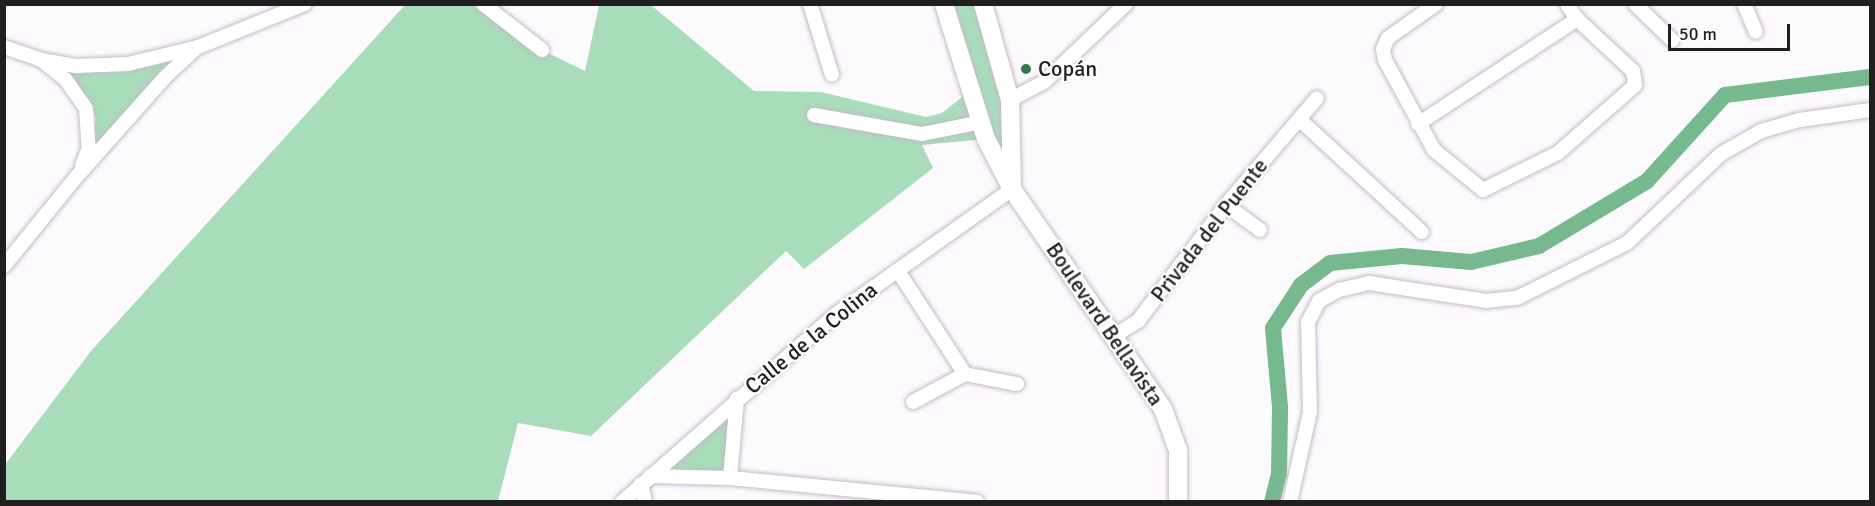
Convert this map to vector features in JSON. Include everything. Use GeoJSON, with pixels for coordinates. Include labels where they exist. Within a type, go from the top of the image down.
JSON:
{"type":"FeatureCollection","features":[{"type":"Feature","properties":{"kind":"main road","name":"Boulevard Bellavista"},"geometry":{"type":"LineString","coordinates":[[944,4],[981,122],[1012,189],[1115,335],[1163,409],[1178,450],[1178,501]]}},
{"type":"Feature","properties":{"kind":"main road"},"geometry":{"type":"LineString","coordinates":[[983,4],[1010,100],[1012,189]]}},
{"type":"Feature","properties":{"kind":"street"},"geometry":{"type":"LineString","coordinates":[[4,47],[41,60],[101,67],[198,47],[305,4]]}},
{"type":"Feature","properties":{"kind":"street"},"geometry":{"type":"LineString","coordinates":[[483,4],[542,50]]}},
{"type":"Feature","properties":{"kind":"street"},"geometry":{"type":"LineString","coordinates":[[801,4],[811,10],[832,75]]}},
{"type":"Feature","properties":{"kind":"street"},"geometry":{"type":"LineString","coordinates":[[1010,100],[1044,82],[1126,4]]}},
{"type":"Feature","properties":{"kind":"street"},"geometry":{"type":"LineString","coordinates":[[1436,4],[1388,38],[1383,49],[1418,124],[1434,150],[1484,190],[1558,153],[1635,85],[1633,71],[1577,19],[1567,4]]}},
{"type":"Feature","properties":{"kind":"street"},"geometry":{"type":"LineString","coordinates":[[1635,4],[1672,40]]}},
{"type":"Feature","properties":{"kind":"street"},"geometry":{"type":"LineString","coordinates":[[1744,4],[1756,32]]}},
{"type":"Feature","properties":{"kind":"street"},"geometry":{"type":"LineString","coordinates":[[1418,124],[1577,19]]}},
{"type":"Feature","properties":{"kind":"street"},"geometry":{"type":"LineString","coordinates":[[4,266],[78,176],[179,62],[198,47]]}},
{"type":"Feature","properties":{"kind":"street"},"geometry":{"type":"LineString","coordinates":[[41,60],[66,80],[86,109],[89,148],[78,176]]}},
{"type":"Feature","properties":{"kind":"street","name":"Privada del Puente"},"geometry":{"type":"LineString","coordinates":[[1115,335],[1138,321],[1226,205],[1317,98]]}},
{"type":"Feature","properties":{"kind":"street"},"geometry":{"type":"LineString","coordinates":[[1290,501],[1310,412],[1308,322],[1319,301],[1339,290],[1370,283],[1486,301],[1517,298],[1627,243],[1720,154],[1761,131],[1800,120],[1870,110]]}},
{"type":"Feature","properties":{"kind":"street"},"geometry":{"type":"LineString","coordinates":[[814,115],[922,134],[981,122]]}},
{"type":"Feature","properties":{"kind":"street"},"geometry":{"type":"LineString","coordinates":[[1299,120],[1422,232]]}},
{"type":"Feature","properties":{"kind":"street","name":"Calle de la Colina"},"geometry":{"type":"LineString","coordinates":[[622,501],[737,398],[835,315],[1012,189]]}},
{"type":"Feature","properties":{"kind":"street"},"geometry":{"type":"LineString","coordinates":[[1226,205],[1260,230]]}},
{"type":"Feature","properties":{"kind":"street"},"geometry":{"type":"LineString","coordinates":[[898,271],[965,374]]}},
{"type":"Feature","properties":{"kind":"street"},"geometry":{"type":"LineString","coordinates":[[914,402],[965,374],[1017,384]]}},
{"type":"Feature","properties":{"kind":"street"},"geometry":{"type":"LineString","coordinates":[[730,478],[737,398]]}},
{"type":"Feature","properties":{"kind":"street"},"geometry":{"type":"LineString","coordinates":[[645,501],[646,480],[730,478],[978,501]]}},
{"type":"Feature","properties":{"kind":"green space"},"geometry":{"type":"Polygon","coordinates":[[[405,5],[483,5],[542,50],[585,71],[599,5],[651,5],[754,91],[821,92],[926,117],[942,113],[971,90],[944,5],[983,5],[1010,100],[1012,189],[986,139],[922,145],[933,168],[804,269],[786,251],[591,436],[518,423],[498,501],[5,501],[4,466],[91,351],[405,5]]]}},
{"type":"Feature","properties":{"kind":"green space"},"geometry":{"type":"Polygon","coordinates":[[[199,39],[186,50],[87,162],[96,120],[89,99],[58,65],[131,61],[199,39]]]}},
{"type":"Feature","properties":{"kind":"green space"},"geometry":{"type":"Polygon","coordinates":[[[737,398],[730,478],[650,476],[737,398]]]}},
{"type":"Feature","properties":{"kind":"waterway"},"geometry":{"type":"LineString","coordinates":[[1272,502],[1279,474],[1280,407],[1273,328],[1301,285],[1330,263],[1402,256],[1471,262],[1539,246],[1647,181],[1725,95],[1870,77]]}},
{"type":"Feature","properties":{"kind":"place","name":"Copán"},"geometry":{"type":"Point","coordinates":[1026,69]}}]}
